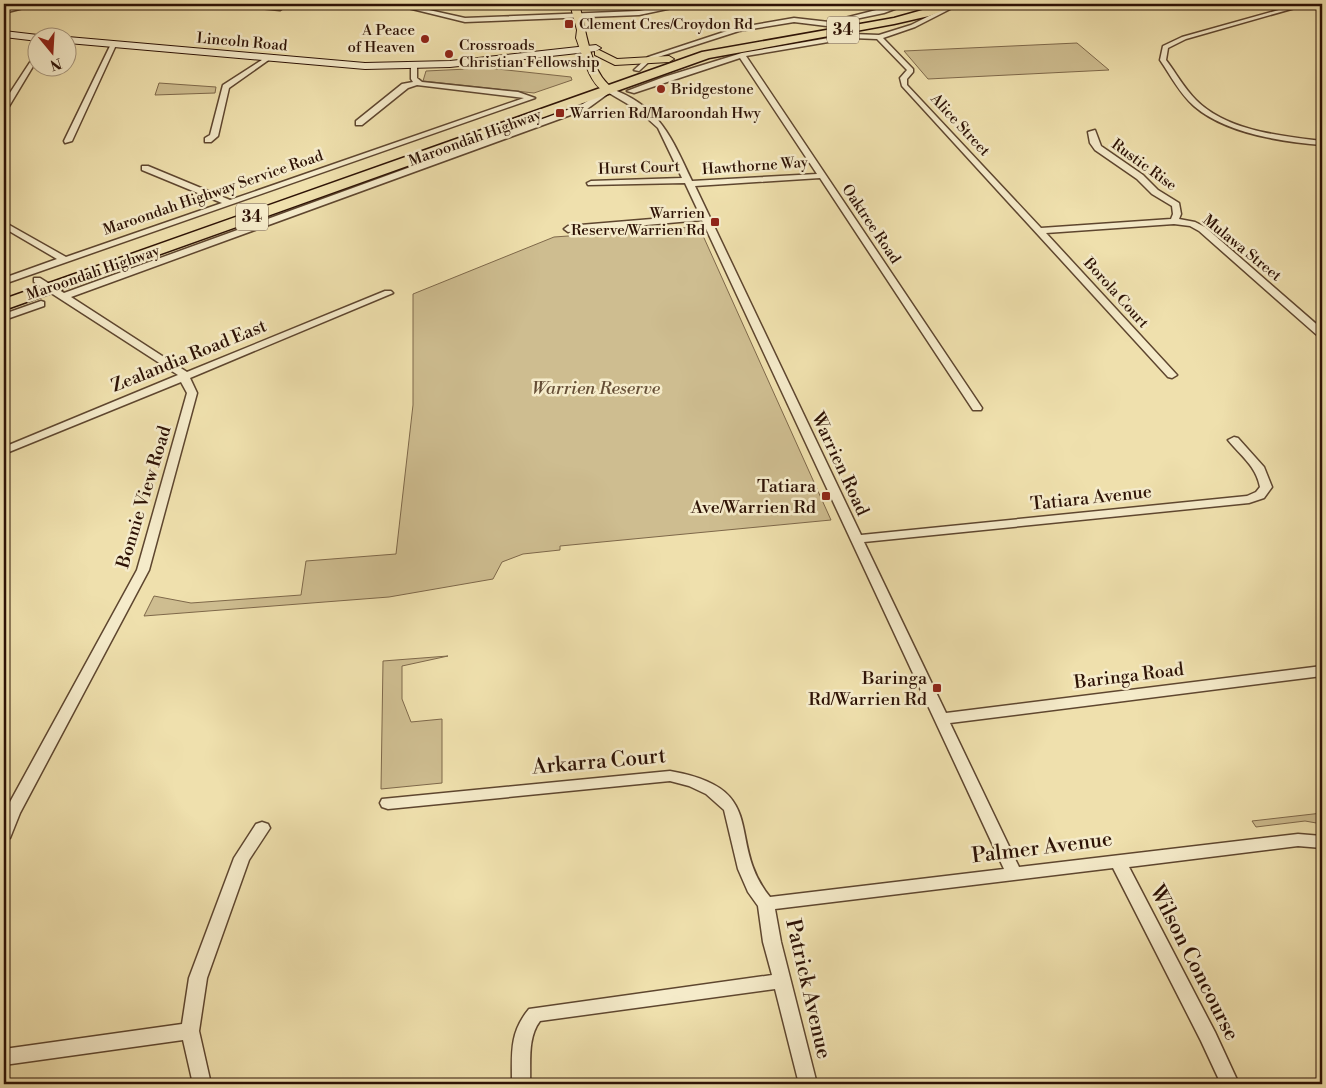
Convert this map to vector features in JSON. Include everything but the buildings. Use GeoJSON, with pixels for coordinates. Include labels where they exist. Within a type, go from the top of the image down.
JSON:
{"type":"FeatureCollection","features":[{"type":"Feature","properties":{"kind":"highway","name":"Maroondah Highway"},"geometry":{"type":"LineString","coordinates":[[4,291],[640,66],[729,42],[905,15],[940,4]]}},
{"type":"Feature","properties":{"kind":"highway","name":"Maroondah Highway"},"geometry":{"type":"LineString","coordinates":[[5,312],[24,298],[51,288],[500,129],[606,79],[689,61],[754,44],[901,20],[956,4]]}},
{"type":"Feature","properties":{"kind":"main road"},"geometry":{"type":"LineString","coordinates":[[574,4],[590,62]]}},
{"type":"Feature","properties":{"kind":"main road"},"geometry":{"type":"LineString","coordinates":[[582,30],[598,50],[615,62],[640,66]]}},
{"type":"Feature","properties":{"kind":"main road"},"geometry":{"type":"LineString","coordinates":[[4,34],[28,37]]}},
{"type":"Feature","properties":{"kind":"main road","name":"Lincoln Road"},"geometry":{"type":"LineString","coordinates":[[78,41],[358,66],[414,66],[506,59],[559,52],[584,45]]}},
{"type":"Feature","properties":{"kind":"main road","name":"Lincoln Road"},"geometry":{"type":"LineString","coordinates":[[506,59],[577,45],[584,45],[598,50]]}},
{"type":"Feature","properties":{"kind":"main road"},"geometry":{"type":"LineString","coordinates":[[598,50],[606,79]]}},
{"type":"Feature","properties":{"kind":"main road"},"geometry":{"type":"LineString","coordinates":[[559,52],[571,53],[590,62],[606,79]]}},
{"type":"Feature","properties":{"kind":"street"},"geometry":{"type":"LineString","coordinates":[[4,10],[36,4]]}},
{"type":"Feature","properties":{"kind":"street"},"geometry":{"type":"LineString","coordinates":[[223,4],[280,8]]}},
{"type":"Feature","properties":{"kind":"street"},"geometry":{"type":"LineString","coordinates":[[411,8],[465,20],[639,13],[688,4]]}},
{"type":"Feature","properties":{"kind":"street"},"geometry":{"type":"LineString","coordinates":[[828,23],[885,11],[905,4]]}},
{"type":"Feature","properties":{"kind":"street"},"geometry":{"type":"LineString","coordinates":[[630,92],[742,55],[852,36],[879,37],[913,26],[956,4]]}},
{"type":"Feature","properties":{"kind":"street"},"geometry":{"type":"LineString","coordinates":[[1306,4],[1200,32],[1165,47],[1163,60],[1186,94],[1200,108],[1226,121],[1256,132],[1322,143]]}},
{"type":"Feature","properties":{"kind":"street"},"geometry":{"type":"LineString","coordinates":[[640,66],[724,33],[750,27],[794,20],[843,26]]}},
{"type":"Feature","properties":{"kind":"street","name":"Alice Street"},"geometry":{"type":"LineString","coordinates":[[879,37],[910,69],[911,71],[903,78],[904,85],[1039,231]]}},
{"type":"Feature","properties":{"kind":"street"},"geometry":{"type":"LineString","coordinates":[[68,141],[113,45]]}},
{"type":"Feature","properties":{"kind":"street","name":"Oaktree Road"},"geometry":{"type":"LineString","coordinates":[[742,55],[977,408]]}},
{"type":"Feature","properties":{"kind":"street"},"geometry":{"type":"LineString","coordinates":[[208,140],[214,136],[226,88],[267,59]]}},
{"type":"Feature","properties":{"kind":"street"},"geometry":{"type":"LineString","coordinates":[[689,61],[728,59]]}},
{"type":"Feature","properties":{"kind":"street"},"geometry":{"type":"LineString","coordinates":[[359,123],[405,86],[417,83],[414,79],[414,66]]}},
{"type":"Feature","properties":{"kind":"street"},"geometry":{"type":"LineString","coordinates":[[4,108],[28,68]]}},
{"type":"Feature","properties":{"kind":"street"},"geometry":{"type":"LineString","coordinates":[[65,296],[584,108],[606,79]]}},
{"type":"Feature","properties":{"kind":"street","name":"Warrien Road"},"geometry":{"type":"LineString","coordinates":[[606,79],[661,124],[1014,874]]}},
{"type":"Feature","properties":{"kind":"street","name":"Maroondah Highway Service Road"},"geometry":{"type":"LineString","coordinates":[[4,281],[230,203],[430,139],[531,98],[527,95],[417,83]]}},
{"type":"Feature","properties":{"kind":"street"},"geometry":{"type":"LineString","coordinates":[[483,144],[500,129]]}},
{"type":"Feature","properties":{"kind":"street","name":"Rustic Rise"},"geometry":{"type":"LineString","coordinates":[[1092,132],[1094,143],[1098,148],[1176,205],[1177,214],[1174,221]]}},
{"type":"Feature","properties":{"kind":"street"},"geometry":{"type":"LineString","coordinates":[[144,168],[230,203]]}},
{"type":"Feature","properties":{"kind":"street","name":"Hawthorne Way"},"geometry":{"type":"LineString","coordinates":[[689,182],[822,176]]}},
{"type":"Feature","properties":{"kind":"street","name":"Hurst Court"},"geometry":{"type":"LineString","coordinates":[[591,183],[689,182]]}},
{"type":"Feature","properties":{"kind":"street"},"geometry":{"type":"LineString","coordinates":[[249,229],[268,212]]}},
{"type":"Feature","properties":{"kind":"street"},"geometry":{"type":"LineString","coordinates":[[568,229],[705,217]]}},
{"type":"Feature","properties":{"kind":"street","name":"Mulawa Street"},"geometry":{"type":"LineString","coordinates":[[1039,231],[1174,221],[1192,224],[1202,230],[1322,334]]}},
{"type":"Feature","properties":{"kind":"street"},"geometry":{"type":"LineString","coordinates":[[4,225],[65,260]]}},
{"type":"Feature","properties":{"kind":"street","name":"Borola Court"},"geometry":{"type":"LineString","coordinates":[[1039,231],[1172,375]]}},
{"type":"Feature","properties":{"kind":"street"},"geometry":{"type":"LineString","coordinates":[[37,280],[182,372],[186,377]]}},
{"type":"Feature","properties":{"kind":"street","name":"Zealandia Road East"},"geometry":{"type":"LineString","coordinates":[[4,451],[388,293]]}},
{"type":"Feature","properties":{"kind":"street"},"geometry":{"type":"LineString","coordinates":[[5,312],[41,304]]}},
{"type":"Feature","properties":{"kind":"street","name":"Bonnie View Road"},"geometry":{"type":"LineString","coordinates":[[4,834],[12,813],[143,570],[192,393],[186,377]]}},
{"type":"Feature","properties":{"kind":"street","name":"Tatiara Avenue"},"geometry":{"type":"LineString","coordinates":[[857,539],[1249,499],[1260,495],[1266,487],[1265,477],[1258,465],[1234,440]]}},
{"type":"Feature","properties":{"kind":"street","name":"Baringa Road"},"geometry":{"type":"LineString","coordinates":[[942,719],[1322,671]]}},
{"type":"Feature","properties":{"kind":"street","name":"Arkarra Court"},"geometry":{"type":"LineString","coordinates":[[388,803],[670,776],[684,778],[698,783],[716,794],[730,807],[750,881],[766,904]]}},
{"type":"Feature","properties":{"kind":"street"},"geometry":{"type":"LineString","coordinates":[[202,1084],[190,1031],[198,978],[242,858],[262,828]]}},
{"type":"Feature","properties":{"kind":"street","name":"Palmer Avenue"},"geometry":{"type":"LineString","coordinates":[[766,904],[1298,840],[1322,842]]}},
{"type":"Feature","properties":{"kind":"street","name":"Wilson Concourse"},"geometry":{"type":"LineString","coordinates":[[1118,862],[1230,1084]]}},
{"type":"Feature","properties":{"kind":"street","name":"Patrick Avenue"},"geometry":{"type":"LineString","coordinates":[[766,904],[768,921],[808,1084]]}},
{"type":"Feature","properties":{"kind":"street"},"geometry":{"type":"LineString","coordinates":[[521,1084],[522,1044],[525,1027],[535,1014],[782,981]]}},
{"type":"Feature","properties":{"kind":"street"},"geometry":{"type":"LineString","coordinates":[[4,1057],[190,1031]]}},
{"type":"Feature","properties":{"kind":"green space"},"geometry":{"type":"Polygon","coordinates":[[[1077,43],[1109,70],[928,79],[904,51],[1077,43]]]}},
{"type":"Feature","properties":{"kind":"green space"},"geometry":{"type":"Polygon","coordinates":[[[488,68],[571,77],[572,80],[534,93],[423,81],[426,71],[488,68]]]}},
{"type":"Feature","properties":{"kind":"green space"},"geometry":{"type":"Polygon","coordinates":[[[159,83],[216,87],[215,93],[155,95],[159,83]]]}},
{"type":"Feature","properties":{"kind":"green space","name":"Warrien Reserve"},"geometry":{"type":"Polygon","coordinates":[[[695,227],[700,229],[831,520],[560,546],[560,550],[523,554],[502,562],[493,579],[389,597],[144,616],[154,596],[191,603],[301,595],[306,561],[396,554],[413,405],[413,294],[554,237],[695,227]]]}},
{"type":"Feature","properties":{"kind":"green space"},"geometry":{"type":"Polygon","coordinates":[[[448,656],[402,666],[402,699],[411,722],[442,719],[442,783],[381,789],[383,661],[448,656]]]}},
{"type":"Feature","properties":{"kind":"green space"},"geometry":{"type":"Polygon","coordinates":[[[1322,813],[1322,824],[1305,821],[1256,827],[1252,821],[1322,813]]]}},
{"type":"Feature","properties":{"kind":"place","name":"Clement Cres/Croydon Rd"},"geometry":{"type":"Point","coordinates":[569,24]}},
{"type":"Feature","properties":{"kind":"place","name":"A Peace of Heaven"},"geometry":{"type":"Point","coordinates":[425,39]}},
{"type":"Feature","properties":{"kind":"place","name":"Crossroads Christian Fellowship"},"geometry":{"type":"Point","coordinates":[449,54]}},
{"type":"Feature","properties":{"kind":"place","name":"Bridgestone"},"geometry":{"type":"Point","coordinates":[661,89]}},
{"type":"Feature","properties":{"kind":"place","name":"Warrien Rd/Maroondah Hwy"},"geometry":{"type":"Point","coordinates":[560,113]}},
{"type":"Feature","properties":{"kind":"place","name":"Warrien Reserve/Warrien Rd"},"geometry":{"type":"Point","coordinates":[715,222]}},
{"type":"Feature","properties":{"kind":"place","name":"Tatiara Ave/Warrien Rd"},"geometry":{"type":"Point","coordinates":[826,496]}},
{"type":"Feature","properties":{"kind":"place","name":"Baringa Rd/Warrien Rd"},"geometry":{"type":"Point","coordinates":[937,688]}}]}
